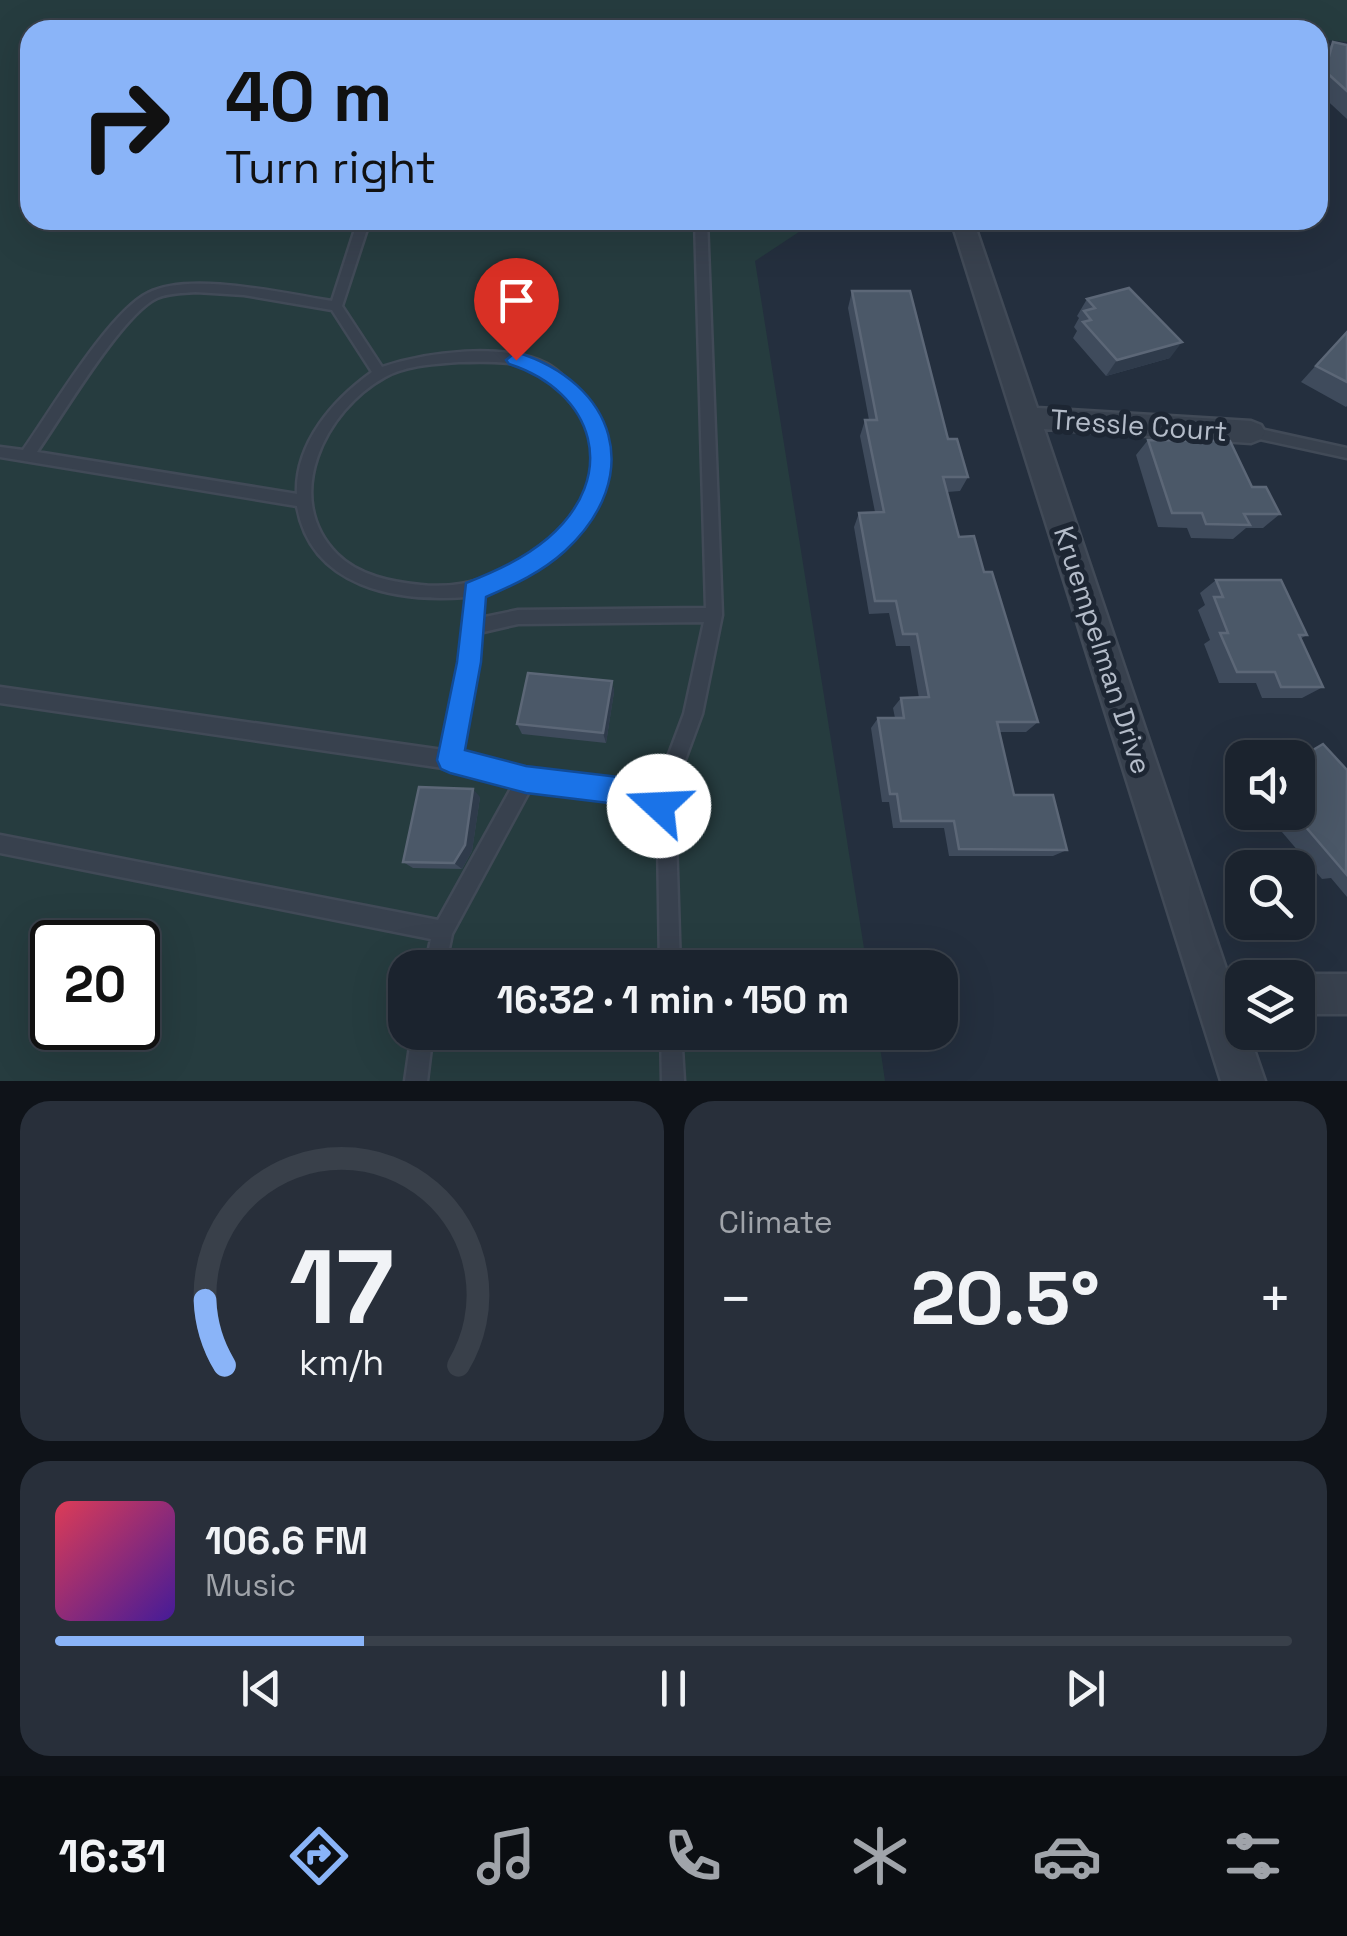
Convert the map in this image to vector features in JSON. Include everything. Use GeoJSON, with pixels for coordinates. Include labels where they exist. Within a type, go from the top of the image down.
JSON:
{"type":"FeatureCollection","features":[{"type":"Feature","properties":{"kind":"street","name":"Kruempelman Drive"},"geometry":{"type":"LineString","coordinates":[[965,230],[1026,418],[1225,982]]}},
{"type":"Feature","properties":{"kind":"street","name":"Tressle Court"},"geometry":{"type":"LineString","coordinates":[[1026,418],[1251,432]]}},
{"type":"Feature","properties":{"kind":"street"},"geometry":{"type":"LineString","coordinates":[[1315,994],[1347,994]]}},
{"type":"Feature","properties":{"kind":"street","name":"Kruempelman Drive"},"geometry":{"type":"LineString","coordinates":[[1238,1050],[1243,1081]]}},
{"type":"Feature","properties":{"kind":"lane"},"geometry":{"type":"LineString","coordinates":[[336,306],[361,230]]}},
{"type":"Feature","properties":{"kind":"lane"},"geometry":{"type":"LineString","coordinates":[[670,950],[667,838],[659,806],[692,714],[714,615],[701,230]]}},
{"type":"Feature","properties":{"kind":"lane"},"geometry":{"type":"LineString","coordinates":[[27,456],[125,319],[150,296],[177,288],[336,306],[380,374]]}},
{"type":"Feature","properties":{"kind":"lane"},"geometry":{"type":"LineString","coordinates":[[459,357],[516,360],[543,368],[584,402],[593,418],[601,464],[598,485],[586,510],[538,561],[497,584],[430,593],[375,583],[348,572],[329,557],[311,532],[302,501],[307,464],[320,430],[335,410],[380,374],[459,357]]}},
{"type":"Feature","properties":{"kind":"lane"},"geometry":{"type":"LineString","coordinates":[[1251,432],[1347,453]]}},
{"type":"Feature","properties":{"kind":"lane"},"geometry":{"type":"LineString","coordinates":[[0,452],[302,501]]}},
{"type":"Feature","properties":{"kind":"lane"},"geometry":{"type":"LineString","coordinates":[[450,760],[472,627],[474,590]]}},
{"type":"Feature","properties":{"kind":"lane"},"geometry":{"type":"LineString","coordinates":[[472,627],[518,618],[714,615]]}},
{"type":"Feature","properties":{"kind":"lane"},"geometry":{"type":"LineString","coordinates":[[0,695],[450,760],[526,779],[627,791],[659,806]]}},
{"type":"Feature","properties":{"kind":"lane"},"geometry":{"type":"LineString","coordinates":[[439,950],[443,930],[526,779]]}},
{"type":"Feature","properties":{"kind":"lane"},"geometry":{"type":"LineString","coordinates":[[0,844],[443,930]]}},
{"type":"Feature","properties":{"kind":"lane"},"geometry":{"type":"LineString","coordinates":[[416,1081],[420,1050]]}},
{"type":"Feature","properties":{"kind":"lane"},"geometry":{"type":"LineString","coordinates":[[672,1050],[673,1081]]}},
{"type":"Feature","properties":{"kind":"green space"},"geometry":{"type":"Polygon","coordinates":[[[0,0],[1347,0],[1347,42],[1328,40],[1328,20],[20,20],[20,230],[802,230],[755,261],[864,950],[388,950],[388,1050],[880,1050],[885,1081],[0,1081],[0,0]]]}},
{"type":"Feature","properties":{"kind":"building"},"geometry":{"type":"Polygon","coordinates":[[[1333,42],[1347,45],[1347,91],[1328,74],[1333,42]]]}},
{"type":"Feature","properties":{"kind":"building"},"geometry":{"type":"Polygon","coordinates":[[[1129,288],[1182,342],[1117,360],[1083,322],[1091,320],[1084,311],[1095,308],[1087,299],[1129,288]]]}},
{"type":"Feature","properties":{"kind":"building"},"geometry":{"type":"Polygon","coordinates":[[[852,291],[910,291],[948,439],[957,439],[968,477],[943,477],[959,537],[974,536],[984,572],[992,572],[1038,722],[997,722],[1014,795],[1053,795],[1067,850],[959,849],[954,821],[901,821],[897,794],[890,794],[878,718],[904,718],[901,698],[929,697],[917,634],[903,634],[896,601],[875,601],[859,513],[884,512],[865,420],[877,420],[852,291]]]}},
{"type":"Feature","properties":{"kind":"building"},"geometry":{"type":"Polygon","coordinates":[[[1347,332],[1347,382],[1316,366],[1347,332]]]}},
{"type":"Feature","properties":{"kind":"building"},"geometry":{"type":"Polygon","coordinates":[[[1148,440],[1230,441],[1252,487],[1266,487],[1280,514],[1244,514],[1250,525],[1206,524],[1202,513],[1172,513],[1148,440]]]}},
{"type":"Feature","properties":{"kind":"building"},"geometry":{"type":"Polygon","coordinates":[[[1216,580],[1281,580],[1307,635],[1299,635],[1323,687],[1281,687],[1275,672],[1237,672],[1220,633],[1228,633],[1214,597],[1223,597],[1216,580]]]}},
{"type":"Feature","properties":{"kind":"building"},"geometry":{"type":"Polygon","coordinates":[[[528,673],[612,681],[603,733],[517,724],[528,673]]]}},
{"type":"Feature","properties":{"kind":"building"},"geometry":{"type":"Polygon","coordinates":[[[1323,744],[1347,770],[1346,874],[1308,830],[1315,830],[1315,749],[1323,744]]]}},
{"type":"Feature","properties":{"kind":"building"},"geometry":{"type":"Polygon","coordinates":[[[419,787],[473,789],[465,845],[454,863],[403,862],[419,787]]]}},
{"type":"Feature","properties":{"kind":"route"},"geometry":{"type":"LineString","coordinates":[[516,360],[543,368],[584,402],[600,439],[598,485],[586,510],[538,561],[497,584],[474,590],[469,662],[450,760],[526,779],[627,791],[659,806]]}}]}
